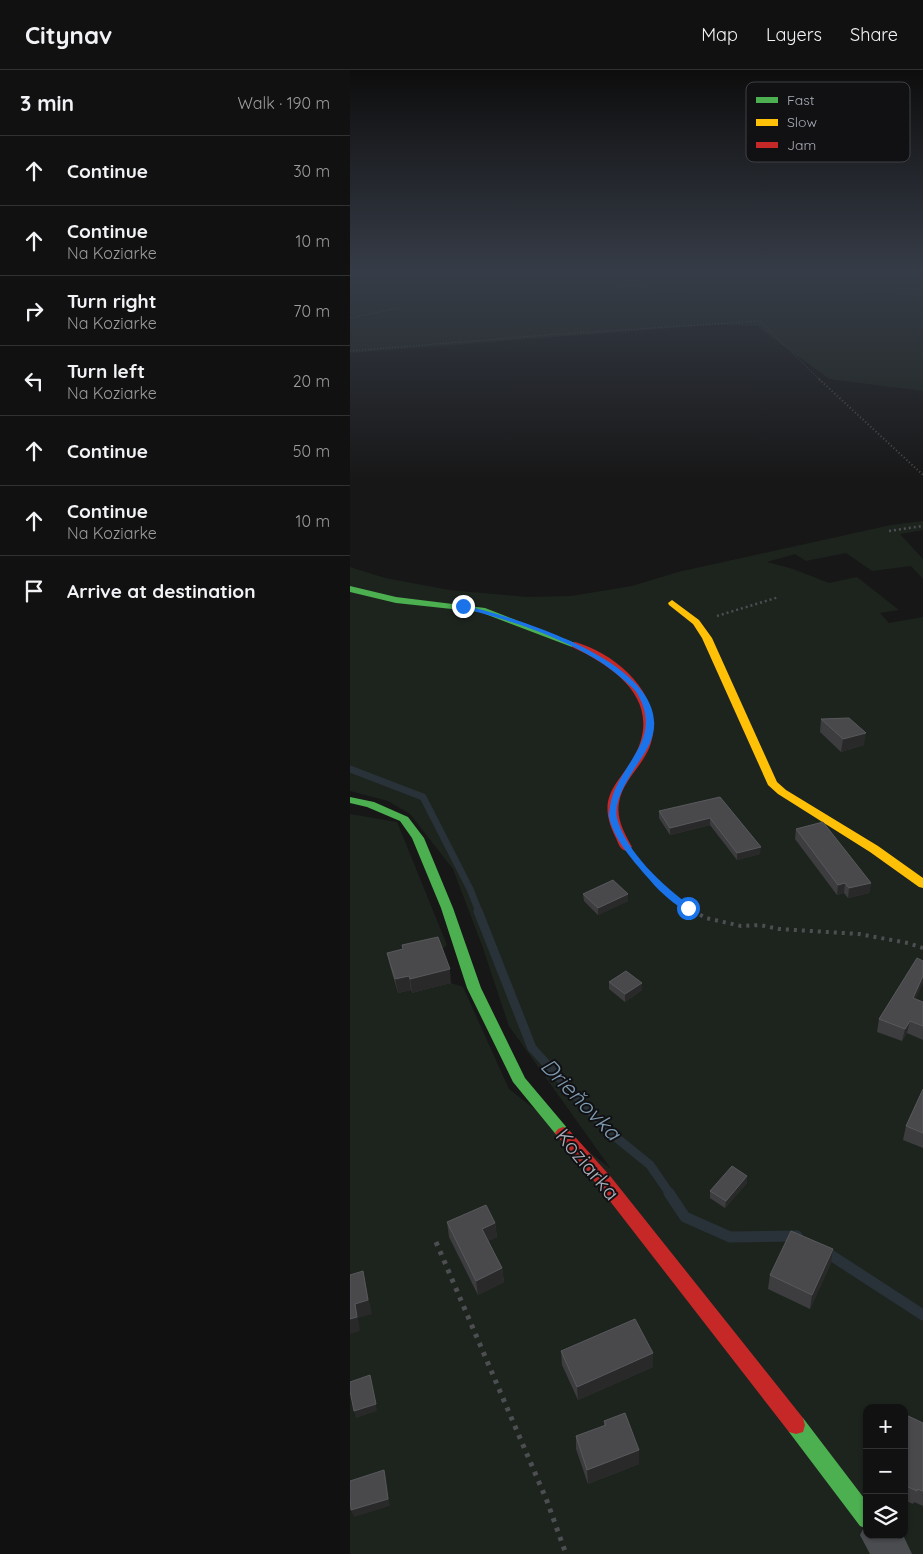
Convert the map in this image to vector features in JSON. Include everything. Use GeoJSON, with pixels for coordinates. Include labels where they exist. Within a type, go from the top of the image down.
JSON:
{"type":"FeatureCollection","features":[{"type":"Feature","properties":{"kind":"street"},"geometry":{"type":"LineString","coordinates":[[350,590],[388,599],[463,606],[493,614],[584,648],[616,668],[641,692],[649,712],[650,724],[647,742],[616,793],[613,807],[613,816],[626,847]]}},
{"type":"Feature","properties":{"kind":"street"},"geometry":{"type":"LineString","coordinates":[[672,603],[696,622],[707,638],[772,783],[782,792],[874,849],[923,884]]}},
{"type":"Feature","properties":{"kind":"street","name":"Koziarka"},"geometry":{"type":"LineString","coordinates":[[350,800],[370,804],[392,813],[404,820],[418,838],[447,908],[474,988],[520,1082],[605,1182],[863,1513]]}},
{"type":"Feature","properties":{"kind":"street"},"geometry":{"type":"LineString","coordinates":[[882,1539],[893,1554]]}},
{"type":"Feature","properties":{"kind":"path"},"geometry":{"type":"LineString","coordinates":[[350,351],[456,342]]}},
{"type":"Feature","properties":{"kind":"path"},"geometry":{"type":"LineString","coordinates":[[781,342],[923,475]]}},
{"type":"Feature","properties":{"kind":"path"},"geometry":{"type":"LineString","coordinates":[[889,531],[923,526]]}},
{"type":"Feature","properties":{"kind":"path"},"geometry":{"type":"LineString","coordinates":[[696,622],[778,597]]}},
{"type":"Feature","properties":{"kind":"path"},"geometry":{"type":"LineString","coordinates":[[626,847],[665,892],[706,918],[741,926],[760,925],[780,929],[859,934],[908,943],[923,948]]}},
{"type":"Feature","properties":{"kind":"path"},"geometry":{"type":"LineString","coordinates":[[436,1242],[547,1501],[566,1554]]}},
{"type":"Feature","properties":{"kind":"shaded area"},"geometry":{"type":"Polygon","coordinates":[[[350,342],[489,342],[350,353],[350,342]]]}},
{"type":"Feature","properties":{"kind":"shaded area"},"geometry":{"type":"Polygon","coordinates":[[[779,342],[923,342],[923,391],[829,379],[779,342]]]}},
{"type":"Feature","properties":{"kind":"shaded area"},"geometry":{"type":"Polygon","coordinates":[[[923,521],[923,530],[900,534],[923,559],[923,579],[911,566],[872,571],[846,553],[806,561],[795,554],[767,562],[793,569],[829,583],[857,577],[899,610],[880,613],[889,623],[923,617],[923,1554],[350,1554],[350,814],[397,822],[447,945],[440,951],[411,990],[412,993],[451,983],[463,987],[509,1089],[611,1169],[509,1026],[483,948],[453,869],[410,814],[388,801],[350,791],[350,567],[385,578],[449,590],[526,597],[571,596],[632,586],[678,572],[891,525],[923,521]]]}},
{"type":"Feature","properties":{"kind":"building"},"geometry":{"type":"Polygon","coordinates":[[[849,718],[866,733],[843,739],[821,719],[849,718]]]}},
{"type":"Feature","properties":{"kind":"building"},"geometry":{"type":"Polygon","coordinates":[[[720,797],[761,847],[737,853],[710,818],[670,828],[659,811],[720,797]]]}},
{"type":"Feature","properties":{"kind":"building"},"geometry":{"type":"Polygon","coordinates":[[[823,822],[871,883],[849,888],[845,883],[838,885],[796,829],[823,822]]]}},
{"type":"Feature","properties":{"kind":"building"},"geometry":{"type":"Polygon","coordinates":[[[613,880],[628,894],[598,908],[583,894],[613,880]]]}},
{"type":"Feature","properties":{"kind":"building"},"geometry":{"type":"Polygon","coordinates":[[[438,937],[450,969],[410,979],[409,976],[395,979],[387,953],[403,949],[402,945],[438,937]]]}},
{"type":"Feature","properties":{"kind":"building"},"geometry":{"type":"Polygon","coordinates":[[[917,958],[923,961],[923,976],[913,998],[923,1002],[923,1026],[910,1021],[905,1029],[879,1019],[917,958]]]}},
{"type":"Feature","properties":{"kind":"building"},"geometry":{"type":"Polygon","coordinates":[[[626,971],[642,983],[625,994],[609,982],[626,971]]]}},
{"type":"Feature","properties":{"kind":"building"},"geometry":{"type":"Polygon","coordinates":[[[923,1089],[923,1133],[906,1126],[923,1089]]]}},
{"type":"Feature","properties":{"kind":"building"},"geometry":{"type":"Polygon","coordinates":[[[732,1166],[747,1176],[726,1201],[710,1191],[732,1166]]]}},
{"type":"Feature","properties":{"kind":"building"},"geometry":{"type":"Polygon","coordinates":[[[486,1205],[495,1223],[482,1229],[502,1268],[476,1281],[447,1222],[486,1205]]]}},
{"type":"Feature","properties":{"kind":"building"},"geometry":{"type":"Polygon","coordinates":[[[791,1231],[833,1249],[812,1295],[770,1275],[791,1231]]]}},
{"type":"Feature","properties":{"kind":"building"},"geometry":{"type":"Polygon","coordinates":[[[363,1271],[368,1300],[355,1304],[357,1317],[350,1319],[350,1275],[363,1271]]]}},
{"type":"Feature","properties":{"kind":"building"},"geometry":{"type":"Polygon","coordinates":[[[635,1319],[653,1353],[577,1387],[561,1351],[635,1319]]]}},
{"type":"Feature","properties":{"kind":"building"},"geometry":{"type":"Polygon","coordinates":[[[370,1375],[376,1404],[354,1411],[350,1382],[370,1375]]]}},
{"type":"Feature","properties":{"kind":"building"},"geometry":{"type":"Polygon","coordinates":[[[625,1413],[639,1450],[587,1470],[576,1436],[606,1425],[604,1421],[625,1413]]]}},
{"type":"Feature","properties":{"kind":"building"},"geometry":{"type":"Polygon","coordinates":[[[908,1416],[923,1423],[923,1491],[917,1489],[917,1491],[908,1487],[908,1416]]]}},
{"type":"Feature","properties":{"kind":"building"},"geometry":{"type":"Polygon","coordinates":[[[384,1470],[388,1499],[351,1510],[350,1481],[384,1470]]]}},
{"type":"Feature","properties":{"kind":"waterway","name":"Drieňovka"},"geometry":{"type":"LineString","coordinates":[[350,769],[423,797],[470,889],[479,912]]}},
{"type":"Feature","properties":{"kind":"waterway","name":"Drieňovka"},"geometry":{"type":"LineString","coordinates":[[478,911],[532,1048],[607,1130],[650,1165],[670,1194]]}},
{"type":"Feature","properties":{"kind":"waterway","name":"Drieňovka"},"geometry":{"type":"LineString","coordinates":[[669,1193],[685,1217],[730,1237],[797,1236]]}},
{"type":"Feature","properties":{"kind":"waterway","name":"Drieňovka"},"geometry":{"type":"LineString","coordinates":[[826,1252],[923,1315]]}},
{"type":"Feature","properties":{"kind":"traffic: fast"},"geometry":{"type":"LineString","coordinates":[[350,589],[396,600],[482,610],[575,645]]}},
{"type":"Feature","properties":{"kind":"traffic: fast"},"geometry":{"type":"LineString","coordinates":[[350,800],[370,804],[404,819],[418,838],[447,908],[474,988],[520,1082],[563,1133]]}},
{"type":"Feature","properties":{"kind":"traffic: fast"},"geometry":{"type":"LineString","coordinates":[[796,1425],[863,1514]]}},
{"type":"Feature","properties":{"kind":"traffic: slow"},"geometry":{"type":"LineString","coordinates":[[672,603],[696,622],[707,638],[772,783],[782,792],[874,849],[923,884]]}},
{"type":"Feature","properties":{"kind":"traffic: jam"},"geometry":{"type":"LineString","coordinates":[[575,645],[620,671],[642,698],[648,713],[649,729],[644,747],[618,788],[613,804],[614,821],[626,847]]}},
{"type":"Feature","properties":{"kind":"traffic: jam"},"geometry":{"type":"LineString","coordinates":[[563,1133],[605,1182],[796,1425]]}},
{"type":"Feature","properties":{"kind":"route"},"geometry":{"type":"LineString","coordinates":[[463,606],[476,608],[584,648],[616,668],[641,692],[649,712],[650,724],[647,742],[616,793],[613,816],[626,847],[665,892],[688,908]]}}]}
